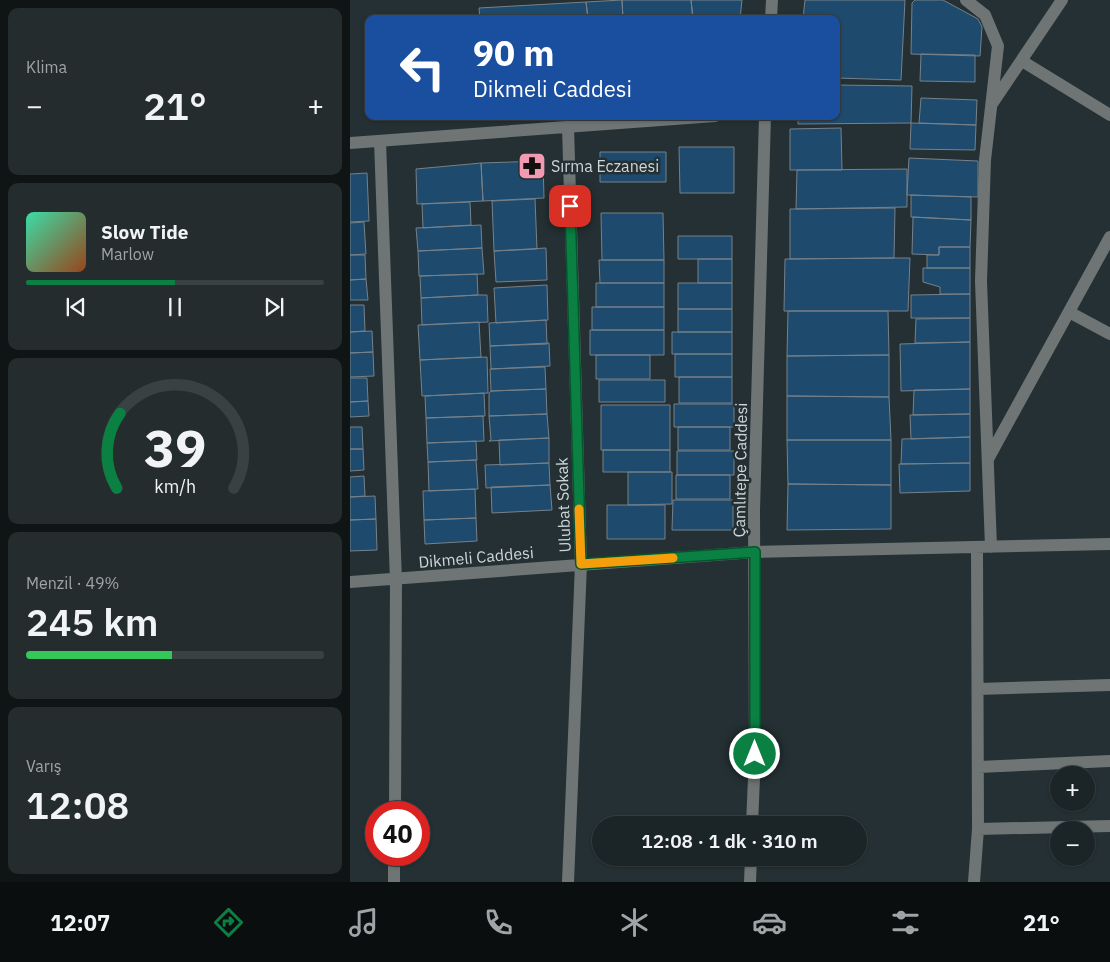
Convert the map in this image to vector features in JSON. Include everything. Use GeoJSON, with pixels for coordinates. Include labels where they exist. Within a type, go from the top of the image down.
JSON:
{"type":"FeatureCollection","features":[{"type":"Feature","properties":{"kind":"street"},"geometry":{"type":"LineString","coordinates":[[771,15],[772,0]]}},
{"type":"Feature","properties":{"kind":"street"},"geometry":{"type":"LineString","coordinates":[[966,0],[985,15],[998,46],[985,160],[982,281],[991,547]]}},
{"type":"Feature","properties":{"kind":"street"},"geometry":{"type":"LineString","coordinates":[[991,107],[1062,0]]}},
{"type":"Feature","properties":{"kind":"street"},"geometry":{"type":"LineString","coordinates":[[1022,61],[1110,114]]}},
{"type":"Feature","properties":{"kind":"street"},"geometry":{"type":"LineString","coordinates":[[350,143],[662,120]]}},
{"type":"Feature","properties":{"kind":"street","name":"Çamlıtepe Caddesi"},"geometry":{"type":"LineString","coordinates":[[752,816],[755,754],[755,552],[765,120]]}},
{"type":"Feature","properties":{"kind":"street","name":"Ulubat Sokak"},"geometry":{"type":"LineString","coordinates":[[568,127],[581,564],[568,882]]}},
{"type":"Feature","properties":{"kind":"street"},"geometry":{"type":"LineString","coordinates":[[380,141],[396,581],[395,801]]}},
{"type":"Feature","properties":{"kind":"street"},"geometry":{"type":"LineString","coordinates":[[988,460],[1110,237]]}},
{"type":"Feature","properties":{"kind":"street"},"geometry":{"type":"LineString","coordinates":[[1069,312],[1110,334]]}},
{"type":"Feature","properties":{"kind":"street","name":"Dikmeli Caddesi"},"geometry":{"type":"LineString","coordinates":[[350,582],[396,581],[581,564],[755,552],[1110,544]]}},
{"type":"Feature","properties":{"kind":"street"},"geometry":{"type":"LineString","coordinates":[[974,882],[978,830],[977,547]]}},
{"type":"Feature","properties":{"kind":"street"},"geometry":{"type":"LineString","coordinates":[[978,689],[1110,685]]}},
{"type":"Feature","properties":{"kind":"street"},"geometry":{"type":"LineString","coordinates":[[978,768],[1110,761]]}},
{"type":"Feature","properties":{"kind":"street"},"geometry":{"type":"LineString","coordinates":[[978,830],[1110,826]]}},
{"type":"Feature","properties":{"kind":"street"},"geometry":{"type":"LineString","coordinates":[[394,866],[394,882]]}},
{"type":"Feature","properties":{"kind":"street"},"geometry":{"type":"LineString","coordinates":[[750,882],[751,866]]}},
{"type":"Feature","properties":{"kind":"building"},"geometry":{"type":"Polygon","coordinates":[[[622,0],[691,0],[693,15],[623,15],[622,0]]]}},
{"type":"Feature","properties":{"kind":"building"},"geometry":{"type":"Polygon","coordinates":[[[622,0],[623,15],[588,15],[586,2],[622,0]]]}},
{"type":"Feature","properties":{"kind":"building"},"geometry":{"type":"Polygon","coordinates":[[[691,0],[742,0],[740,15],[693,15],[691,0]]]}},
{"type":"Feature","properties":{"kind":"building"},"geometry":{"type":"Polygon","coordinates":[[[805,0],[905,0],[901,80],[840,78],[840,15],[803,15],[805,0]]]}},
{"type":"Feature","properties":{"kind":"building"},"geometry":{"type":"Polygon","coordinates":[[[915,0],[943,0],[978,19],[982,27],[980,56],[911,54],[912,3],[915,0]]]}},
{"type":"Feature","properties":{"kind":"building"},"geometry":{"type":"Polygon","coordinates":[[[586,2],[588,15],[480,15],[479,8],[586,2]]]}},
{"type":"Feature","properties":{"kind":"building"},"geometry":{"type":"Polygon","coordinates":[[[921,54],[975,55],[975,82],[920,81],[921,54]]]}},
{"type":"Feature","properties":{"kind":"building"},"geometry":{"type":"Polygon","coordinates":[[[840,85],[912,86],[911,123],[798,124],[798,120],[840,120],[840,85]]]}},
{"type":"Feature","properties":{"kind":"building"},"geometry":{"type":"Polygon","coordinates":[[[921,98],[977,100],[976,125],[919,123],[921,98]]]}},
{"type":"Feature","properties":{"kind":"building"},"geometry":{"type":"Polygon","coordinates":[[[911,123],[976,125],[975,150],[910,149],[911,123]]]}},
{"type":"Feature","properties":{"kind":"building"},"geometry":{"type":"Polygon","coordinates":[[[841,128],[842,170],[790,170],[790,129],[841,128]]]}},
{"type":"Feature","properties":{"kind":"building"},"geometry":{"type":"Polygon","coordinates":[[[679,147],[734,147],[734,193],[680,193],[679,147]]]}},
{"type":"Feature","properties":{"kind":"building"},"geometry":{"type":"Polygon","coordinates":[[[600,152],[666,152],[666,182],[600,182],[600,152]]]}},
{"type":"Feature","properties":{"kind":"building"},"geometry":{"type":"Polygon","coordinates":[[[909,158],[978,161],[978,197],[907,195],[909,158]]]}},
{"type":"Feature","properties":{"kind":"building"},"geometry":{"type":"Polygon","coordinates":[[[543,161],[544,198],[483,201],[481,163],[543,161]]]}},
{"type":"Feature","properties":{"kind":"building"},"geometry":{"type":"Polygon","coordinates":[[[481,163],[483,201],[417,204],[416,169],[481,163]]]}},
{"type":"Feature","properties":{"kind":"building"},"geometry":{"type":"Polygon","coordinates":[[[907,169],[907,207],[796,209],[797,170],[907,169]]]}},
{"type":"Feature","properties":{"kind":"building"},"geometry":{"type":"Polygon","coordinates":[[[367,173],[369,221],[350,222],[350,174],[367,173]]]}},
{"type":"Feature","properties":{"kind":"building"},"geometry":{"type":"Polygon","coordinates":[[[911,195],[971,197],[971,220],[911,217],[911,195]]]}},
{"type":"Feature","properties":{"kind":"building"},"geometry":{"type":"Polygon","coordinates":[[[535,199],[537,249],[494,251],[492,201],[535,199]]]}},
{"type":"Feature","properties":{"kind":"building"},"geometry":{"type":"Polygon","coordinates":[[[470,202],[471,225],[423,228],[422,204],[470,202]]]}},
{"type":"Feature","properties":{"kind":"building"},"geometry":{"type":"Polygon","coordinates":[[[895,208],[894,258],[790,259],[790,209],[895,208]]]}},
{"type":"Feature","properties":{"kind":"building"},"geometry":{"type":"Polygon","coordinates":[[[601,213],[663,213],[664,260],[602,260],[601,213]]]}},
{"type":"Feature","properties":{"kind":"building"},"geometry":{"type":"Polygon","coordinates":[[[913,217],[971,220],[970,247],[939,247],[939,255],[912,254],[913,217]]]}},
{"type":"Feature","properties":{"kind":"building"},"geometry":{"type":"Polygon","coordinates":[[[364,222],[366,254],[350,255],[350,223],[364,222]]]}},
{"type":"Feature","properties":{"kind":"building"},"geometry":{"type":"Polygon","coordinates":[[[481,225],[482,248],[418,251],[416,228],[481,225]]]}},
{"type":"Feature","properties":{"kind":"building"},"geometry":{"type":"Polygon","coordinates":[[[678,236],[732,236],[732,259],[678,259],[678,236]]]}},
{"type":"Feature","properties":{"kind":"building"},"geometry":{"type":"Polygon","coordinates":[[[939,247],[970,247],[970,268],[927,268],[927,255],[939,255],[939,247]]]}},
{"type":"Feature","properties":{"kind":"building"},"geometry":{"type":"Polygon","coordinates":[[[482,248],[484,274],[419,276],[418,251],[482,248]]]}},
{"type":"Feature","properties":{"kind":"building"},"geometry":{"type":"Polygon","coordinates":[[[546,248],[547,280],[496,282],[494,251],[546,248]]]}},
{"type":"Feature","properties":{"kind":"building"},"geometry":{"type":"Polygon","coordinates":[[[350,255],[365,255],[366,279],[350,280],[350,255]]]}},
{"type":"Feature","properties":{"kind":"building"},"geometry":{"type":"Polygon","coordinates":[[[910,258],[908,311],[784,311],[785,259],[910,258]]]}},
{"type":"Feature","properties":{"kind":"building"},"geometry":{"type":"Polygon","coordinates":[[[698,259],[732,259],[732,283],[698,283],[698,259]]]}},
{"type":"Feature","properties":{"kind":"building"},"geometry":{"type":"Polygon","coordinates":[[[599,260],[664,260],[664,283],[600,283],[599,260]]]}},
{"type":"Feature","properties":{"kind":"building"},"geometry":{"type":"Polygon","coordinates":[[[923,268],[970,268],[970,294],[940,294],[940,287],[923,282],[923,268]]]}},
{"type":"Feature","properties":{"kind":"building"},"geometry":{"type":"Polygon","coordinates":[[[477,274],[478,295],[421,298],[420,276],[477,274]]]}},
{"type":"Feature","properties":{"kind":"building"},"geometry":{"type":"Polygon","coordinates":[[[366,279],[368,300],[350,300],[350,280],[366,279]]]}},
{"type":"Feature","properties":{"kind":"building"},"geometry":{"type":"Polygon","coordinates":[[[596,283],[664,283],[664,307],[596,307],[596,283]]]}},
{"type":"Feature","properties":{"kind":"building"},"geometry":{"type":"Polygon","coordinates":[[[678,283],[732,283],[732,309],[678,309],[678,283]]]}},
{"type":"Feature","properties":{"kind":"building"},"geometry":{"type":"Polygon","coordinates":[[[547,285],[548,320],[496,323],[494,288],[547,285]]]}},
{"type":"Feature","properties":{"kind":"building"},"geometry":{"type":"Polygon","coordinates":[[[970,294],[970,318],[911,318],[911,295],[970,294]]]}},
{"type":"Feature","properties":{"kind":"building"},"geometry":{"type":"Polygon","coordinates":[[[487,295],[488,322],[422,325],[421,298],[487,295]]]}},
{"type":"Feature","properties":{"kind":"building"},"geometry":{"type":"Polygon","coordinates":[[[350,305],[364,305],[365,331],[350,332],[350,305]]]}},
{"type":"Feature","properties":{"kind":"building"},"geometry":{"type":"Polygon","coordinates":[[[592,307],[664,307],[664,330],[592,330],[592,307]]]}},
{"type":"Feature","properties":{"kind":"building"},"geometry":{"type":"Polygon","coordinates":[[[678,309],[732,309],[732,332],[678,332],[678,309]]]}},
{"type":"Feature","properties":{"kind":"building"},"geometry":{"type":"Polygon","coordinates":[[[788,311],[888,311],[889,355],[787,356],[788,311]]]}},
{"type":"Feature","properties":{"kind":"building"},"geometry":{"type":"Polygon","coordinates":[[[970,318],[970,342],[915,343],[916,319],[970,318]]]}},
{"type":"Feature","properties":{"kind":"building"},"geometry":{"type":"Polygon","coordinates":[[[546,320],[547,344],[490,346],[489,323],[546,320]]]}},
{"type":"Feature","properties":{"kind":"building"},"geometry":{"type":"Polygon","coordinates":[[[479,322],[481,357],[420,360],[418,325],[479,322]]]}},
{"type":"Feature","properties":{"kind":"building"},"geometry":{"type":"Polygon","coordinates":[[[590,330],[664,330],[664,355],[590,355],[590,330]]]}},
{"type":"Feature","properties":{"kind":"building"},"geometry":{"type":"Polygon","coordinates":[[[372,331],[373,352],[350,353],[350,332],[372,331]]]}},
{"type":"Feature","properties":{"kind":"building"},"geometry":{"type":"Polygon","coordinates":[[[672,332],[732,332],[732,354],[672,354],[672,332]]]}},
{"type":"Feature","properties":{"kind":"building"},"geometry":{"type":"Polygon","coordinates":[[[970,342],[970,389],[901,391],[900,344],[970,342]]]}},
{"type":"Feature","properties":{"kind":"building"},"geometry":{"type":"Polygon","coordinates":[[[549,343],[550,366],[491,369],[490,346],[549,343]]]}},
{"type":"Feature","properties":{"kind":"building"},"geometry":{"type":"Polygon","coordinates":[[[373,352],[374,376],[350,377],[350,353],[373,352]]]}},
{"type":"Feature","properties":{"kind":"building"},"geometry":{"type":"Polygon","coordinates":[[[675,354],[732,354],[732,377],[675,377],[675,354]]]}},
{"type":"Feature","properties":{"kind":"building"},"geometry":{"type":"Polygon","coordinates":[[[596,355],[650,355],[650,379],[596,379],[596,355]]]}},
{"type":"Feature","properties":{"kind":"building"},"geometry":{"type":"Polygon","coordinates":[[[889,355],[889,397],[787,396],[787,356],[889,355]]]}},
{"type":"Feature","properties":{"kind":"building"},"geometry":{"type":"Polygon","coordinates":[[[487,357],[488,393],[422,396],[420,360],[487,357]]]}},
{"type":"Feature","properties":{"kind":"building"},"geometry":{"type":"Polygon","coordinates":[[[545,367],[546,389],[491,391],[490,369],[545,367]]]}},
{"type":"Feature","properties":{"kind":"building"},"geometry":{"type":"Polygon","coordinates":[[[679,377],[732,377],[732,403],[679,403],[679,377]]]}},
{"type":"Feature","properties":{"kind":"building"},"geometry":{"type":"Polygon","coordinates":[[[350,378],[367,378],[368,401],[350,402],[350,378]]]}},
{"type":"Feature","properties":{"kind":"building"},"geometry":{"type":"Polygon","coordinates":[[[599,380],[665,380],[665,402],[599,402],[599,380]]]}},
{"type":"Feature","properties":{"kind":"building"},"geometry":{"type":"Polygon","coordinates":[[[546,389],[547,414],[489,416],[489,393],[491,391],[546,389]]]}},
{"type":"Feature","properties":{"kind":"building"},"geometry":{"type":"Polygon","coordinates":[[[970,389],[970,414],[913,415],[914,390],[970,389]]]}},
{"type":"Feature","properties":{"kind":"building"},"geometry":{"type":"Polygon","coordinates":[[[484,393],[485,416],[426,418],[425,396],[484,393]]]}},
{"type":"Feature","properties":{"kind":"building"},"geometry":{"type":"Polygon","coordinates":[[[787,396],[889,397],[891,440],[787,440],[787,396]]]}},
{"type":"Feature","properties":{"kind":"building"},"geometry":{"type":"Polygon","coordinates":[[[368,401],[369,416],[350,417],[350,402],[368,401]]]}},
{"type":"Feature","properties":{"kind":"building"},"geometry":{"type":"Polygon","coordinates":[[[674,404],[734,404],[734,427],[674,427],[674,404]]]}},
{"type":"Feature","properties":{"kind":"building"},"geometry":{"type":"Polygon","coordinates":[[[601,405],[670,405],[670,450],[601,450],[601,405]]]}},
{"type":"Feature","properties":{"kind":"building"},"geometry":{"type":"Polygon","coordinates":[[[547,414],[549,438],[489,441],[491,440],[489,416],[547,414]]]}},
{"type":"Feature","properties":{"kind":"building"},"geometry":{"type":"Polygon","coordinates":[[[970,414],[970,437],[911,439],[910,415],[970,414]]]}},
{"type":"Feature","properties":{"kind":"building"},"geometry":{"type":"Polygon","coordinates":[[[483,416],[484,441],[427,443],[426,418],[483,416]]]}},
{"type":"Feature","properties":{"kind":"building"},"geometry":{"type":"Polygon","coordinates":[[[350,427],[362,427],[363,449],[350,449],[350,427]]]}},
{"type":"Feature","properties":{"kind":"building"},"geometry":{"type":"Polygon","coordinates":[[[678,427],[730,427],[730,450],[678,450],[678,427]]]}},
{"type":"Feature","properties":{"kind":"building"},"geometry":{"type":"Polygon","coordinates":[[[970,437],[970,463],[901,464],[902,439],[970,437]]]}},
{"type":"Feature","properties":{"kind":"building"},"geometry":{"type":"Polygon","coordinates":[[[549,438],[549,463],[500,465],[499,440],[549,438]]]}},
{"type":"Feature","properties":{"kind":"building"},"geometry":{"type":"Polygon","coordinates":[[[787,440],[891,440],[891,485],[788,484],[787,440]]]}},
{"type":"Feature","properties":{"kind":"building"},"geometry":{"type":"Polygon","coordinates":[[[476,441],[477,460],[428,462],[427,443],[476,441]]]}},
{"type":"Feature","properties":{"kind":"building"},"geometry":{"type":"Polygon","coordinates":[[[350,449],[363,449],[364,470],[350,471],[350,449]]]}},
{"type":"Feature","properties":{"kind":"building"},"geometry":{"type":"Polygon","coordinates":[[[603,450],[670,450],[670,472],[603,472],[603,450]]]}},
{"type":"Feature","properties":{"kind":"building"},"geometry":{"type":"Polygon","coordinates":[[[677,451],[734,451],[734,475],[677,475],[677,451]]]}},
{"type":"Feature","properties":{"kind":"building"},"geometry":{"type":"Polygon","coordinates":[[[476,460],[478,489],[429,491],[428,462],[476,460]]]}},
{"type":"Feature","properties":{"kind":"building"},"geometry":{"type":"Polygon","coordinates":[[[549,463],[550,485],[486,488],[485,465],[549,463]]]}},
{"type":"Feature","properties":{"kind":"building"},"geometry":{"type":"Polygon","coordinates":[[[970,463],[970,491],[900,493],[899,464],[970,463]]]}},
{"type":"Feature","properties":{"kind":"building"},"geometry":{"type":"Polygon","coordinates":[[[628,472],[672,472],[672,504],[628,505],[628,472]]]}},
{"type":"Feature","properties":{"kind":"building"},"geometry":{"type":"Polygon","coordinates":[[[676,475],[730,475],[730,499],[676,499],[676,475]]]}},
{"type":"Feature","properties":{"kind":"building"},"geometry":{"type":"Polygon","coordinates":[[[364,476],[365,496],[350,497],[350,477],[364,476]]]}},
{"type":"Feature","properties":{"kind":"building"},"geometry":{"type":"Polygon","coordinates":[[[788,484],[891,485],[891,529],[787,530],[788,484]]]}},
{"type":"Feature","properties":{"kind":"building"},"geometry":{"type":"Polygon","coordinates":[[[550,485],[552,510],[492,513],[491,487],[550,485]]]}},
{"type":"Feature","properties":{"kind":"building"},"geometry":{"type":"Polygon","coordinates":[[[475,489],[476,518],[424,520],[423,491],[475,489]]]}},
{"type":"Feature","properties":{"kind":"building"},"geometry":{"type":"Polygon","coordinates":[[[375,496],[376,519],[350,520],[350,497],[375,496]]]}},
{"type":"Feature","properties":{"kind":"building"},"geometry":{"type":"Polygon","coordinates":[[[673,500],[733,500],[733,530],[672,530],[673,500]]]}},
{"type":"Feature","properties":{"kind":"building"},"geometry":{"type":"Polygon","coordinates":[[[607,505],[665,505],[665,539],[607,539],[607,505]]]}},
{"type":"Feature","properties":{"kind":"building"},"geometry":{"type":"Polygon","coordinates":[[[476,518],[477,541],[425,544],[424,520],[476,518]]]}},
{"type":"Feature","properties":{"kind":"building"},"geometry":{"type":"Polygon","coordinates":[[[376,519],[377,550],[350,551],[350,520],[376,519]]]}},
{"type":"Feature","properties":{"kind":"slow traffic"},"geometry":{"type":"LineString","coordinates":[[579,509],[581,564],[673,558]]}},
{"type":"Feature","properties":{"kind":"place","name":"Sırma Eczanesi"},"geometry":{"type":"Point","coordinates":[532,166]}},
{"type":"Feature","properties":{"kind":"route"},"geometry":{"type":"LineString","coordinates":[[570,206],[581,564],[755,552],[755,754]]}}]}
